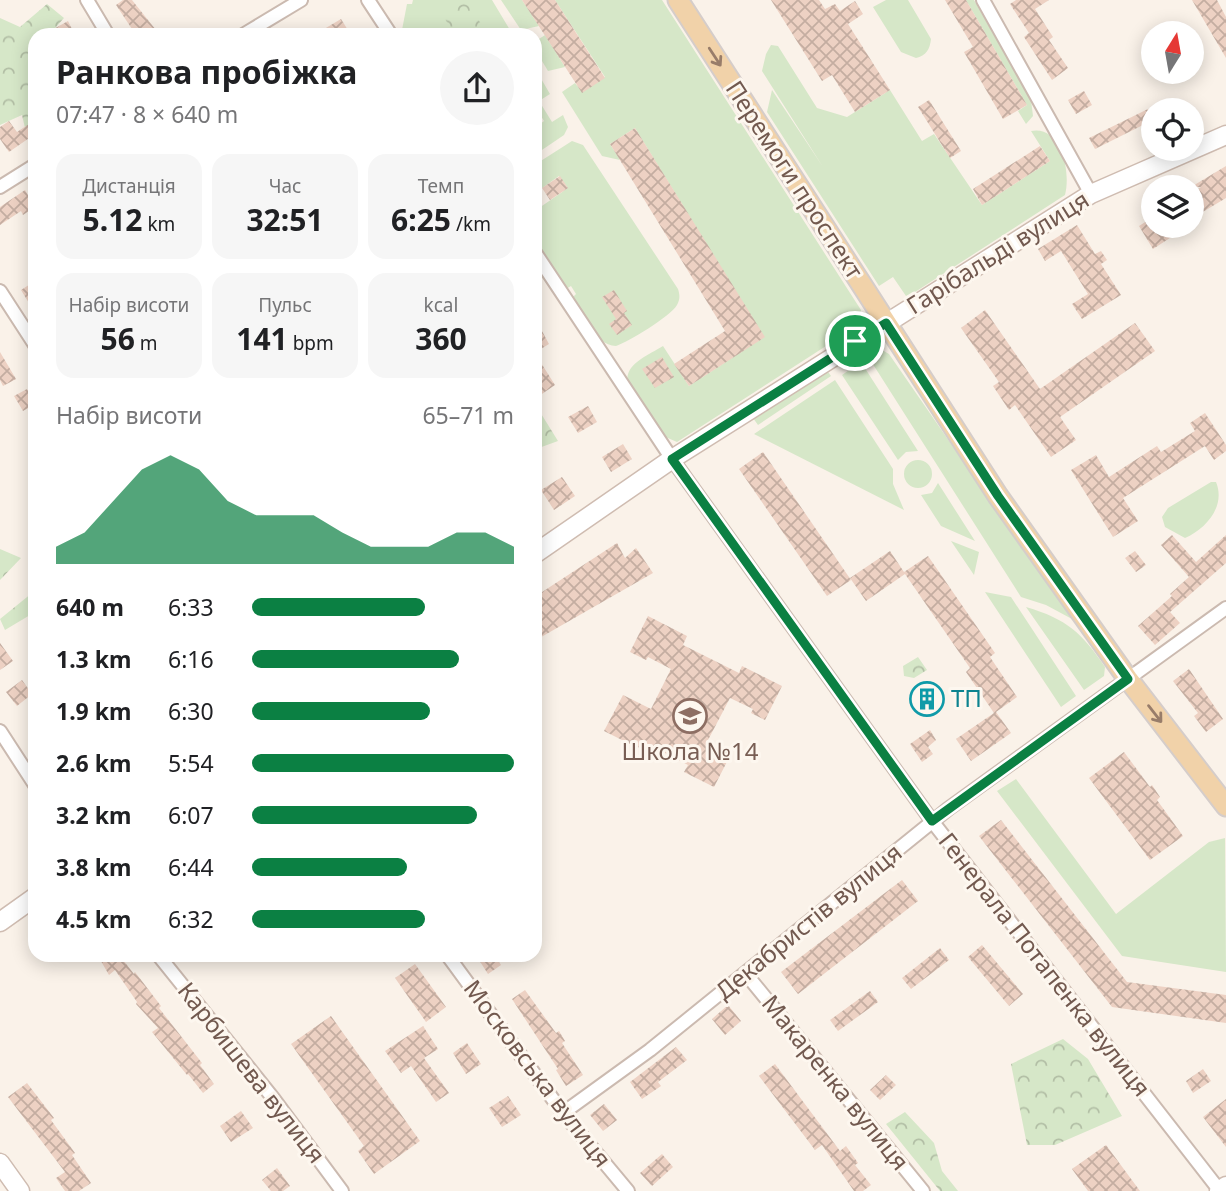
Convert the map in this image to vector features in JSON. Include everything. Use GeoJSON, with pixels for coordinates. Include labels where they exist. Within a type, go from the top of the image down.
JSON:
{"type":"FeatureCollection","features":[{"type":"Feature","properties":{"kind":"main road","name":"Перемоги проспект"},"geometry":{"type":"LineString","coordinates":[[678,0],[998,496],[1128,679],[1226,806]]}},
{"type":"Feature","properties":{"kind":"street"},"geometry":{"type":"LineString","coordinates":[[87,0],[104,28]]}},
{"type":"Feature","properties":{"kind":"street"},"geometry":{"type":"LineString","coordinates":[[255,28],[301,0]]}},
{"type":"Feature","properties":{"kind":"street"},"geometry":{"type":"LineString","coordinates":[[368,0],[386,28]]}},
{"type":"Feature","properties":{"kind":"street"},"geometry":{"type":"LineString","coordinates":[[983,0],[1091,194]]}},
{"type":"Feature","properties":{"kind":"street","name":"Гарібальді вулиця"},"geometry":{"type":"LineString","coordinates":[[542,550],[672,459],[1091,194],[1226,135]]}},
{"type":"Feature","properties":{"kind":"street"},"geometry":{"type":"LineString","coordinates":[[0,187],[28,169]]}},
{"type":"Feature","properties":{"kind":"street","name":"Генерала Потапенка вулиця"},"geometry":{"type":"LineString","coordinates":[[542,263],[672,459],[932,821],[1219,1191]]}},
{"type":"Feature","properties":{"kind":"street"},"geometry":{"type":"LineString","coordinates":[[0,291],[28,334]]}},
{"type":"Feature","properties":{"kind":"street","name":"Декабристів вулиця"},"geometry":{"type":"LineString","coordinates":[[563,1113],[650,1051],[932,821],[1226,608]]}},
{"type":"Feature","properties":{"kind":"street"},"geometry":{"type":"LineString","coordinates":[[0,731],[28,775]]}},
{"type":"Feature","properties":{"kind":"street"},"geometry":{"type":"LineString","coordinates":[[0,922],[28,902]]}},
{"type":"Feature","properties":{"kind":"street","name":"Карбишева вулиця"},"geometry":{"type":"LineString","coordinates":[[164,962],[273,1098],[342,1191]]}},
{"type":"Feature","properties":{"kind":"street","name":"Московська вулиця"},"geometry":{"type":"LineString","coordinates":[[452,962],[563,1113],[628,1191]]}},
{"type":"Feature","properties":{"kind":"street","name":"Макаренка вулиця"},"geometry":{"type":"LineString","coordinates":[[746,974],[923,1191]]}},
{"type":"Feature","properties":{"kind":"street"},"geometry":{"type":"LineString","coordinates":[[0,1163],[20,1191]]}},
{"type":"Feature","properties":{"kind":"street"},"geometry":{"type":"LineString","coordinates":[[1219,1191],[1226,1186]]}},
{"type":"Feature","properties":{"kind":"green space"},"geometry":{"type":"Polygon","coordinates":[[[413,0],[492,0],[509,28],[402,28],[407,4],[412,4],[413,0]]]}},
{"type":"Feature","properties":{"kind":"green space"},"geometry":{"type":"Polygon","coordinates":[[[433,0],[486,0],[490,7],[476,16],[484,28],[451,28],[433,0]]]}},
{"type":"Feature","properties":{"kind":"green space"},"geometry":{"type":"Polygon","coordinates":[[[501,0],[522,0],[539,26],[520,28],[501,0]]]}},
{"type":"Feature","properties":{"kind":"green space"},"geometry":{"type":"Polygon","coordinates":[[[555,0],[662,0],[861,310],[860,320],[854,328],[677,442],[661,435],[628,384],[627,377],[633,366],[663,346],[689,386],[764,337],[635,128],[610,144],[620,160],[602,156],[562,92],[575,83],[582,92],[605,77],[555,0]]]}},
{"type":"Feature","properties":{"kind":"green space"},"geometry":{"type":"Polygon","coordinates":[[[886,0],[908,0],[931,39],[925,54],[916,58],[901,52],[873,7],[886,0]]]}},
{"type":"Feature","properties":{"kind":"green space"},"geometry":{"type":"Polygon","coordinates":[[[966,0],[974,0],[1031,100],[1033,116],[1026,124],[1018,111],[1027,105],[966,0]]]}},
{"type":"Feature","properties":{"kind":"green space"},"geometry":{"type":"Polygon","coordinates":[[[47,4],[64,18],[55,28],[28,28],[28,125],[25,128],[22,115],[0,125],[0,18],[20,27],[47,4]]]}},
{"type":"Feature","properties":{"kind":"green space"},"geometry":{"type":"Polygon","coordinates":[[[545,35],[565,67],[548,71],[542,61],[542,37],[545,35]]]}},
{"type":"Feature","properties":{"kind":"green space"},"geometry":{"type":"Polygon","coordinates":[[[771,45],[778,46],[817,108],[847,117],[890,90],[922,141],[934,134],[982,205],[1050,161],[1031,131],[1042,131],[1050,135],[1062,152],[1065,164],[1065,195],[912,294],[906,296],[893,277],[879,286],[767,112],[772,90],[823,167],[762,71],[771,45]]]}},
{"type":"Feature","properties":{"kind":"green space"},"geometry":{"type":"Polygon","coordinates":[[[542,80],[550,94],[542,99],[542,80]]]}},
{"type":"Feature","properties":{"kind":"green space"},"geometry":{"type":"Polygon","coordinates":[[[542,106],[552,122],[563,115],[568,127],[564,135],[542,150],[542,122],[542,106]]]}},
{"type":"Feature","properties":{"kind":"green space"},"geometry":{"type":"Polygon","coordinates":[[[572,141],[583,145],[679,291],[678,303],[673,310],[639,334],[616,346],[595,335],[572,298],[576,294],[571,286],[566,289],[542,251],[542,206],[568,188],[559,176],[542,188],[542,160],[572,141]]]}},
{"type":"Feature","properties":{"kind":"green space"},"geometry":{"type":"Polygon","coordinates":[[[882,350],[889,354],[1072,619],[1046,605],[1021,597],[869,358],[882,350]]]}},
{"type":"Feature","properties":{"kind":"green space"},"geometry":{"type":"Polygon","coordinates":[[[861,362],[918,451],[906,452],[898,460],[842,375],[861,362]]]}},
{"type":"Feature","properties":{"kind":"green space"},"geometry":{"type":"Polygon","coordinates":[[[826,369],[831,376],[758,425],[753,418],[826,369]]]}},
{"type":"Feature","properties":{"kind":"green space"},"geometry":{"type":"Polygon","coordinates":[[[835,380],[893,469],[893,484],[904,510],[754,434],[835,380]]]}},
{"type":"Feature","properties":{"kind":"green space"},"geometry":{"type":"Polygon","coordinates":[[[542,415],[558,441],[542,447],[542,415]]]}},
{"type":"Feature","properties":{"kind":"green space"},"geometry":{"type":"Polygon","coordinates":[[[918,460],[928,464],[932,474],[928,484],[918,488],[908,484],[904,474],[908,464],[918,460]]]}},
{"type":"Feature","properties":{"kind":"green space"},"geometry":{"type":"Polygon","coordinates":[[[1211,482],[1216,482],[1218,500],[1207,523],[1185,538],[1165,527],[1162,517],[1168,508],[1211,482]]]}},
{"type":"Feature","properties":{"kind":"green space"},"geometry":{"type":"Polygon","coordinates":[[[938,483],[975,541],[941,526],[921,495],[932,493],[938,483]]]}},
{"type":"Feature","properties":{"kind":"green space"},"geometry":{"type":"Polygon","coordinates":[[[951,541],[979,552],[974,575],[951,541]]]}},
{"type":"Feature","properties":{"kind":"green space"},"geometry":{"type":"Polygon","coordinates":[[[0,549],[21,558],[0,580],[0,549]]]}},
{"type":"Feature","properties":{"kind":"green space"},"geometry":{"type":"Polygon","coordinates":[[[985,592],[1011,597],[1076,696],[1061,707],[985,592]]]}},
{"type":"Feature","properties":{"kind":"green space"},"geometry":{"type":"Polygon","coordinates":[[[28,596],[28,616],[5,630],[0,619],[28,596]]]}},
{"type":"Feature","properties":{"kind":"green space"},"geometry":{"type":"Polygon","coordinates":[[[1026,607],[1063,622],[1081,636],[1105,667],[1104,676],[1084,690],[1026,607]]]}},
{"type":"Feature","properties":{"kind":"green space"},"geometry":{"type":"Polygon","coordinates":[[[918,657],[927,670],[914,678],[904,676],[903,666],[918,657]]]}},
{"type":"Feature","properties":{"kind":"green space"},"geometry":{"type":"Polygon","coordinates":[[[1016,779],[1116,914],[1209,842],[1225,838],[1226,972],[1122,956],[997,791],[1016,779]]]}},
{"type":"Feature","properties":{"kind":"green space"},"geometry":{"type":"Polygon","coordinates":[[[1063,1039],[1088,1059],[1122,1116],[1055,1145],[1027,1145],[1011,1064],[1063,1039]]]}},
{"type":"Feature","properties":{"kind":"green space"},"geometry":{"type":"Polygon","coordinates":[[[905,1112],[934,1143],[942,1171],[958,1191],[940,1191],[886,1124],[905,1112]]]}},
{"type":"Feature","properties":{"kind":"building"},"geometry":{"type":"Polygon","coordinates":[[[123,0],[132,0],[154,28],[131,28],[116,5],[123,0]]]}},
{"type":"Feature","properties":{"kind":"building"},"geometry":{"type":"Polygon","coordinates":[[[522,0],[555,0],[605,78],[582,93],[522,0]]]}},
{"type":"Feature","properties":{"kind":"building"},"geometry":{"type":"Polygon","coordinates":[[[771,0],[819,0],[825,9],[835,4],[840,11],[855,1],[863,14],[848,24],[890,90],[855,112],[832,75],[822,81],[771,0]]]}},
{"type":"Feature","properties":{"kind":"building"},"geometry":{"type":"Polygon","coordinates":[[[945,0],[966,0],[1027,105],[1003,119],[964,52],[973,47],[945,0]]]}},
{"type":"Feature","properties":{"kind":"building"},"geometry":{"type":"Polygon","coordinates":[[[1016,0],[1049,0],[1035,9],[1053,37],[1049,40],[1068,68],[1052,80],[1024,37],[1029,33],[1010,4],[1016,0]]]}},
{"type":"Feature","properties":{"kind":"building"},"geometry":{"type":"Polygon","coordinates":[[[1192,0],[1217,0],[1226,17],[1226,58],[1192,0]]]}},
{"type":"Feature","properties":{"kind":"building"},"geometry":{"type":"Polygon","coordinates":[[[341,19],[347,28],[326,28],[341,19]]]}},
{"type":"Feature","properties":{"kind":"building"},"geometry":{"type":"Polygon","coordinates":[[[68,21],[72,28],[56,28],[68,21]]]}},
{"type":"Feature","properties":{"kind":"building"},"geometry":{"type":"Polygon","coordinates":[[[1084,91],[1092,105],[1076,114],[1068,100],[1084,91]]]}},
{"type":"Feature","properties":{"kind":"building"},"geometry":{"type":"Polygon","coordinates":[[[929,100],[961,151],[950,158],[918,107],[929,100]]]}},
{"type":"Feature","properties":{"kind":"building"},"geometry":{"type":"Polygon","coordinates":[[[1141,112],[1141,126],[1095,149],[1089,138],[1141,112]]]}},
{"type":"Feature","properties":{"kind":"building"},"geometry":{"type":"Polygon","coordinates":[[[9,121],[17,132],[28,125],[28,139],[9,152],[0,139],[0,127],[9,121]]]}},
{"type":"Feature","properties":{"kind":"building"},"geometry":{"type":"Polygon","coordinates":[[[635,128],[765,337],[689,386],[674,364],[725,331],[610,144],[635,128]]]}},
{"type":"Feature","properties":{"kind":"building"},"geometry":{"type":"Polygon","coordinates":[[[1040,146],[1050,161],[982,205],[973,189],[1040,146]]]}},
{"type":"Feature","properties":{"kind":"building"},"geometry":{"type":"Polygon","coordinates":[[[1226,166],[1226,198],[1204,211],[1204,179],[1226,166]]]}},
{"type":"Feature","properties":{"kind":"building"},"geometry":{"type":"Polygon","coordinates":[[[560,176],[568,188],[550,200],[542,188],[560,176]]]}},
{"type":"Feature","properties":{"kind":"building"},"geometry":{"type":"Polygon","coordinates":[[[25,190],[28,195],[28,212],[23,215],[21,211],[0,225],[0,207],[25,190]]]}},
{"type":"Feature","properties":{"kind":"building"},"geometry":{"type":"Polygon","coordinates":[[[1077,225],[1095,254],[1101,251],[1107,260],[1101,264],[1121,295],[1082,319],[1072,304],[1088,294],[1061,251],[1045,261],[1038,249],[1077,225]]]}},
{"type":"Feature","properties":{"kind":"building"},"geometry":{"type":"Polygon","coordinates":[[[1146,238],[1170,238],[1153,249],[1146,238]]]}},
{"type":"Feature","properties":{"kind":"building"},"geometry":{"type":"Polygon","coordinates":[[[28,286],[28,302],[21,290],[28,286]]]}},
{"type":"Feature","properties":{"kind":"building"},"geometry":{"type":"Polygon","coordinates":[[[614,290],[632,325],[617,335],[609,324],[616,319],[602,297],[614,290]]]}},
{"type":"Feature","properties":{"kind":"building"},"geometry":{"type":"Polygon","coordinates":[[[985,310],[1040,389],[1135,323],[1155,351],[1060,417],[1076,440],[1051,457],[1015,405],[1009,410],[993,386],[999,382],[961,328],[985,310]]]}},
{"type":"Feature","properties":{"kind":"building"},"geometry":{"type":"Polygon","coordinates":[[[542,331],[549,344],[542,348],[542,331]]]}},
{"type":"Feature","properties":{"kind":"building"},"geometry":{"type":"Polygon","coordinates":[[[0,352],[16,379],[3,386],[0,380],[0,352]]]}},
{"type":"Feature","properties":{"kind":"building"},"geometry":{"type":"Polygon","coordinates":[[[662,357],[674,377],[655,388],[642,369],[662,357]]]}},
{"type":"Feature","properties":{"kind":"building"},"geometry":{"type":"Polygon","coordinates":[[[542,364],[555,385],[542,394],[542,364]]]}},
{"type":"Feature","properties":{"kind":"building"},"geometry":{"type":"Polygon","coordinates":[[[27,389],[28,408],[23,411],[14,396],[27,389]]]}},
{"type":"Feature","properties":{"kind":"building"},"geometry":{"type":"Polygon","coordinates":[[[588,406],[597,422],[578,433],[568,417],[588,406]]]}},
{"type":"Feature","properties":{"kind":"building"},"geometry":{"type":"Polygon","coordinates":[[[1205,413],[1226,445],[1226,451],[1214,460],[1205,446],[1123,498],[1138,521],[1113,537],[1071,470],[1096,455],[1109,477],[1157,446],[1161,452],[1195,431],[1190,423],[1205,413]]]}},
{"type":"Feature","properties":{"kind":"building"},"geometry":{"type":"Polygon","coordinates":[[[623,444],[632,459],[611,472],[602,457],[623,444]]]}},
{"type":"Feature","properties":{"kind":"building"},"geometry":{"type":"Polygon","coordinates":[[[763,452],[851,580],[827,596],[739,469],[763,452]]]}},
{"type":"Feature","properties":{"kind":"building"},"geometry":{"type":"Polygon","coordinates":[[[562,477],[575,496],[554,510],[542,489],[562,477]]]}},
{"type":"Feature","properties":{"kind":"building"},"geometry":{"type":"Polygon","coordinates":[[[1172,535],[1196,562],[1226,535],[1226,563],[1170,612],[1180,623],[1155,645],[1138,626],[1189,577],[1161,545],[1172,535]]]}},
{"type":"Feature","properties":{"kind":"building"},"geometry":{"type":"Polygon","coordinates":[[[617,543],[625,558],[636,548],[653,573],[542,637],[542,592],[617,543]]]}},
{"type":"Feature","properties":{"kind":"building"},"geometry":{"type":"Polygon","coordinates":[[[890,551],[904,572],[928,556],[995,653],[990,657],[1017,697],[996,712],[1011,733],[971,761],[956,739],[994,713],[966,672],[970,668],[905,574],[866,601],[850,578],[890,551]]]}},
{"type":"Feature","properties":{"kind":"building"},"geometry":{"type":"Polygon","coordinates":[[[1135,551],[1146,565],[1136,572],[1125,558],[1135,551]]]}},
{"type":"Feature","properties":{"kind":"building"},"geometry":{"type":"Polygon","coordinates":[[[648,616],[687,636],[683,645],[739,673],[742,666],[782,686],[765,720],[751,713],[753,709],[730,698],[707,742],[731,754],[714,787],[684,772],[688,765],[642,741],[638,748],[604,731],[623,695],[651,709],[671,669],[648,657],[646,660],[630,652],[648,616]]]}},
{"type":"Feature","properties":{"kind":"building"},"geometry":{"type":"Polygon","coordinates":[[[0,643],[13,661],[0,670],[0,643]]]}},
{"type":"Feature","properties":{"kind":"building"},"geometry":{"type":"Polygon","coordinates":[[[1189,669],[1223,719],[1206,732],[1194,716],[1198,713],[1173,681],[1189,669]]]}},
{"type":"Feature","properties":{"kind":"building"},"geometry":{"type":"Polygon","coordinates":[[[22,680],[28,688],[28,697],[17,706],[6,692],[22,680]]]}},
{"type":"Feature","properties":{"kind":"building","name":"ТП"},"geometry":{"type":"Polygon","coordinates":[[[926,687],[938,704],[927,711],[916,694],[926,687]]]}},
{"type":"Feature","properties":{"kind":"building"},"geometry":{"type":"Polygon","coordinates":[[[930,730],[936,740],[928,747],[933,754],[922,762],[910,744],[930,730]]]}},
{"type":"Feature","properties":{"kind":"building"},"geometry":{"type":"Polygon","coordinates":[[[1124,752],[1150,787],[1152,785],[1160,797],[1157,800],[1183,836],[1150,860],[1089,778],[1124,752]]]}},
{"type":"Feature","properties":{"kind":"building"},"geometry":{"type":"Polygon","coordinates":[[[1001,820],[1127,982],[1226,995],[1226,1023],[1112,1007],[979,836],[1001,820]]]}},
{"type":"Feature","properties":{"kind":"building"},"geometry":{"type":"Polygon","coordinates":[[[902,880],[918,901],[798,994],[781,972],[902,880]]]}},
{"type":"Feature","properties":{"kind":"building"},"geometry":{"type":"Polygon","coordinates":[[[982,945],[1023,994],[1009,1006],[968,957],[982,945]]]}},
{"type":"Feature","properties":{"kind":"building"},"geometry":{"type":"Polygon","coordinates":[[[940,948],[949,960],[911,989],[902,978],[940,948]]]}},
{"type":"Feature","properties":{"kind":"building"},"geometry":{"type":"Polygon","coordinates":[[[101,962],[125,962],[134,974],[135,972],[202,1063],[200,1065],[214,1084],[203,1093],[152,1032],[158,1028],[136,1004],[115,970],[109,975],[101,962]]]}},
{"type":"Feature","properties":{"kind":"building"},"geometry":{"type":"Polygon","coordinates":[[[480,962],[499,962],[501,965],[488,974],[480,962]]]}},
{"type":"Feature","properties":{"kind":"building"},"geometry":{"type":"Polygon","coordinates":[[[415,964],[446,1007],[426,1022],[395,978],[415,964]]]}},
{"type":"Feature","properties":{"kind":"building"},"geometry":{"type":"Polygon","coordinates":[[[525,990],[556,1033],[559,1031],[565,1041],[562,1043],[583,1075],[566,1086],[556,1070],[558,1069],[512,999],[525,990]]]}},
{"type":"Feature","properties":{"kind":"building"},"geometry":{"type":"Polygon","coordinates":[[[870,991],[878,1002],[838,1031],[830,1020],[870,991]]]}},
{"type":"Feature","properties":{"kind":"building"},"geometry":{"type":"Polygon","coordinates":[[[728,1005],[741,1021],[725,1035],[712,1019],[728,1005]]]}},
{"type":"Feature","properties":{"kind":"building"},"geometry":{"type":"Polygon","coordinates":[[[331,1016],[420,1141],[374,1174],[358,1151],[364,1146],[291,1044],[331,1016]]]}},
{"type":"Feature","properties":{"kind":"building"},"geometry":{"type":"Polygon","coordinates":[[[423,1026],[438,1049],[424,1058],[449,1093],[436,1102],[411,1066],[401,1073],[385,1051],[423,1026]]]}},
{"type":"Feature","properties":{"kind":"building"},"geometry":{"type":"Polygon","coordinates":[[[467,1043],[481,1064],[466,1074],[453,1053],[467,1043]]]}},
{"type":"Feature","properties":{"kind":"building"},"geometry":{"type":"Polygon","coordinates":[[[676,1047],[687,1060],[658,1082],[661,1086],[642,1099],[630,1082],[676,1047]]]}},
{"type":"Feature","properties":{"kind":"building"},"geometry":{"type":"Polygon","coordinates":[[[775,1064],[840,1151],[846,1146],[858,1163],[855,1165],[871,1185],[863,1191],[854,1191],[822,1145],[815,1150],[759,1076],[775,1064]]]}},
{"type":"Feature","properties":{"kind":"building"},"geometry":{"type":"Polygon","coordinates":[[[1203,1069],[1211,1081],[1193,1093],[1186,1081],[1203,1069]]]}},
{"type":"Feature","properties":{"kind":"building"},"geometry":{"type":"Polygon","coordinates":[[[886,1075],[896,1085],[880,1100],[870,1090],[886,1075]]]}},
{"type":"Feature","properties":{"kind":"building"},"geometry":{"type":"Polygon","coordinates":[[[27,1083],[54,1118],[51,1120],[75,1153],[72,1155],[91,1183],[79,1191],[65,1191],[56,1178],[65,1172],[8,1097],[27,1083]]]}},
{"type":"Feature","properties":{"kind":"building"},"geometry":{"type":"Polygon","coordinates":[[[508,1096],[521,1115],[502,1127],[489,1108],[508,1096]]]}},
{"type":"Feature","properties":{"kind":"building"},"geometry":{"type":"Polygon","coordinates":[[[1226,1099],[1226,1147],[1203,1117],[1226,1099]]]}},
{"type":"Feature","properties":{"kind":"building"},"geometry":{"type":"Polygon","coordinates":[[[604,1104],[617,1120],[603,1131],[590,1115],[604,1104]]]}},
{"type":"Feature","properties":{"kind":"building"},"geometry":{"type":"Polygon","coordinates":[[[241,1111],[253,1128],[231,1142],[220,1126],[241,1111]]]}},
{"type":"Feature","properties":{"kind":"building"},"geometry":{"type":"Polygon","coordinates":[[[1106,1145],[1140,1191],[1088,1191],[1072,1169],[1106,1145]]]}},
{"type":"Feature","properties":{"kind":"building"},"geometry":{"type":"Polygon","coordinates":[[[662,1154],[673,1167],[652,1186],[640,1173],[662,1154]]]}},
{"type":"Feature","properties":{"kind":"building"},"geometry":{"type":"Polygon","coordinates":[[[277,1168],[290,1186],[283,1191],[271,1191],[262,1180],[277,1168]]]}},
{"type":"Feature","properties":{"kind":"place","name":"ТП"},"geometry":{"type":"Point","coordinates":[927,699]}},
{"type":"Feature","properties":{"kind":"place","name":"Школа №14"},"geometry":{"type":"Point","coordinates":[690,716]}},
{"type":"Feature","properties":{"kind":"route"},"geometry":{"type":"LineString","coordinates":[[886,323],[998,496],[1128,679],[932,821],[672,459],[855,341],[886,323]]}}]}
